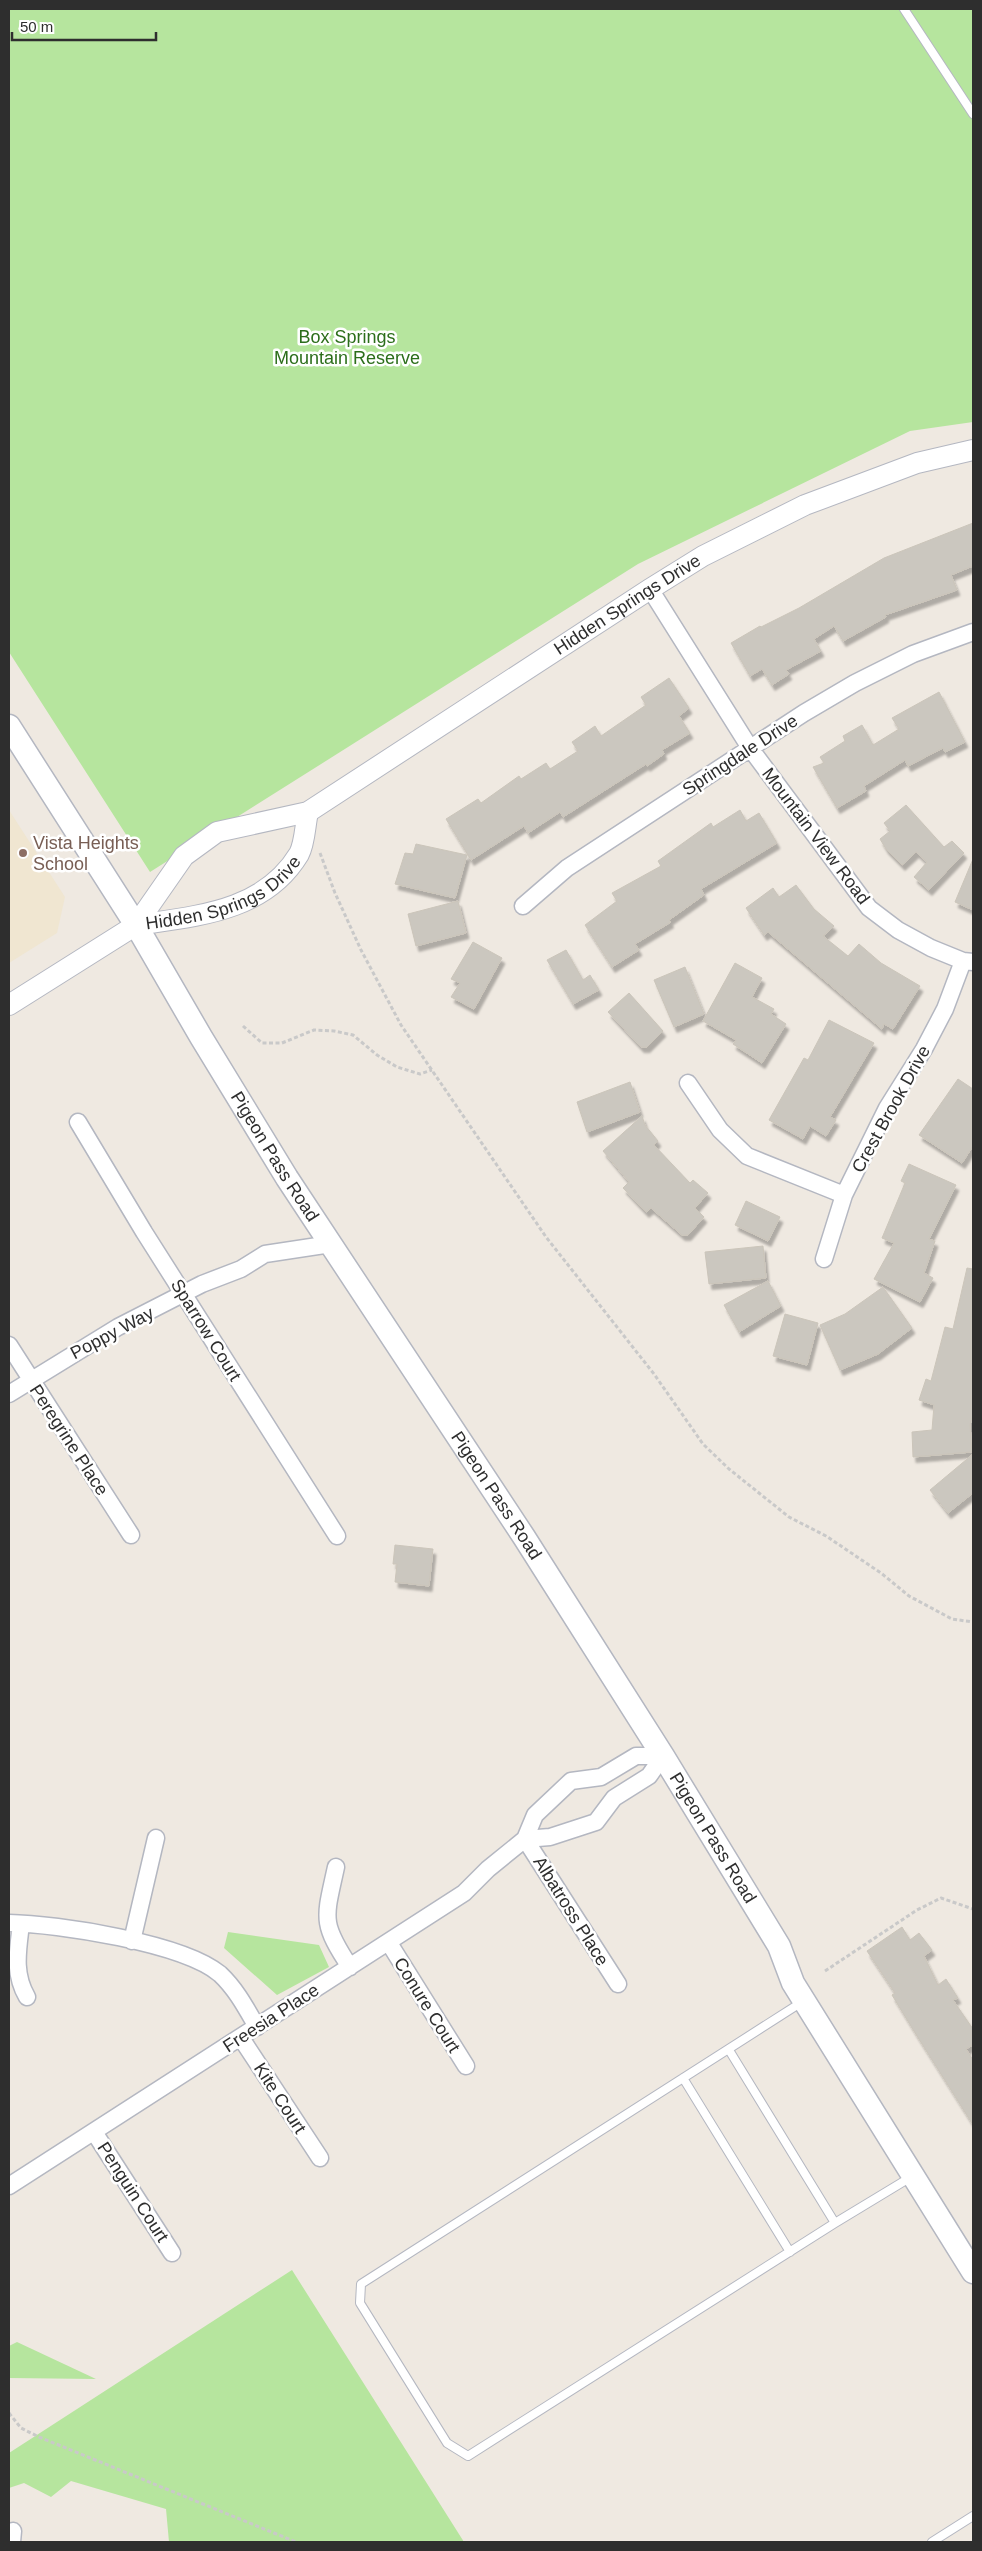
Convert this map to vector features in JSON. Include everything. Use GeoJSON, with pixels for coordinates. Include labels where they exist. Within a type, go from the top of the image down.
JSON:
{"type":"FeatureCollection","features":[{"type":"Feature","properties":{"kind":"main road","name":"Pigeon Pass Road"},"geometry":{"type":"LineString","coordinates":[[9,726],[136,925],[287,1178],[524,1537],[663,1756],[780,1946],[793,1983],[803,2001],[973,2272]]}},
{"type":"Feature","properties":{"kind":"street","name":"Hidden Springs Drive"},"geometry":{"type":"LineString","coordinates":[[136,925],[184,856],[216,832],[308,812],[703,556],[805,505],[917,463],[973,450]]}},
{"type":"Feature","properties":{"kind":"street","name":"Mountain View Road"},"geometry":{"type":"LineString","coordinates":[[650,589],[750,748],[869,908],[898,930],[931,948],[968,961]]}},
{"type":"Feature","properties":{"kind":"street","name":"Springdale Drive"},"geometry":{"type":"LineString","coordinates":[[523,906],[567,868],[750,748],[855,683],[913,654],[973,632]]}},
{"type":"Feature","properties":{"kind":"street","name":"Hidden Springs Drive"},"geometry":{"type":"LineString","coordinates":[[136,925],[231,909],[274,884],[300,852],[308,812]]}},
{"type":"Feature","properties":{"kind":"street"},"geometry":{"type":"LineString","coordinates":[[9,1005],[136,925]]}},
{"type":"Feature","properties":{"kind":"street","name":"Crest Brook Drive"},"geometry":{"type":"LineString","coordinates":[[824,1260],[844,1195],[887,1108],[924,1049],[968,961]]}},
{"type":"Feature","properties":{"kind":"street"},"geometry":{"type":"LineString","coordinates":[[688,1083],[720,1130],[747,1156],[844,1195]]}},
{"type":"Feature","properties":{"kind":"street","name":"Sparrow Court"},"geometry":{"type":"LineString","coordinates":[[78,1122],[337,1536]]}},
{"type":"Feature","properties":{"kind":"street","name":"Poppy Way"},"geometry":{"type":"LineString","coordinates":[[9,1394],[118,1326],[221,1275],[241,1269],[265,1254],[332,1244]]}},
{"type":"Feature","properties":{"kind":"street","name":"Peregrine Place"},"geometry":{"type":"LineString","coordinates":[[9,1345],[131,1535]]}},
{"type":"Feature","properties":{"kind":"street"},"geometry":{"type":"LineString","coordinates":[[636,1756],[663,1756],[649,1776],[614,1798],[596,1822],[550,1837],[525,1839],[535,1815],[571,1781],[601,1777],[636,1756]]}},
{"type":"Feature","properties":{"kind":"street"},"geometry":{"type":"LineString","coordinates":[[132,1941],[156,1838]]}},
{"type":"Feature","properties":{"kind":"street","name":"Freesia Place"},"geometry":{"type":"LineString","coordinates":[[9,2186],[464,1894],[488,1869],[525,1839]]}},
{"type":"Feature","properties":{"kind":"street","name":"Albatross Place"},"geometry":{"type":"LineString","coordinates":[[525,1839],[618,1984]]}},
{"type":"Feature","properties":{"kind":"street"},"geometry":{"type":"LineString","coordinates":[[336,1867],[326,1912],[328,1930],[350,1968]]}},
{"type":"Feature","properties":{"kind":"street"},"geometry":{"type":"LineString","coordinates":[[26,1997],[19,1984],[16,1969],[15,1924],[132,1941],[192,1958],[218,1973],[234,1988],[257,2027]]}},
{"type":"Feature","properties":{"kind":"street","name":"Conure Court"},"geometry":{"type":"LineString","coordinates":[[389,1943],[466,2066]]}},
{"type":"Feature","properties":{"kind":"street","name":"Kite Court"},"geometry":{"type":"LineString","coordinates":[[241,2038],[320,2158]]}},
{"type":"Feature","properties":{"kind":"street","name":"Penguin Court"},"geometry":{"type":"LineString","coordinates":[[94,2132],[172,2253]]}},
{"type":"Feature","properties":{"kind":"lane"},"geometry":{"type":"LineString","coordinates":[[904,9],[973,114]]}},
{"type":"Feature","properties":{"kind":"lane"},"geometry":{"type":"LineString","coordinates":[[803,2001],[361,2284],[360,2303],[447,2443],[468,2456],[835,2223],[913,2176]]}},
{"type":"Feature","properties":{"kind":"lane"},"geometry":{"type":"LineString","coordinates":[[728,2050],[835,2223]]}},
{"type":"Feature","properties":{"kind":"lane"},"geometry":{"type":"LineString","coordinates":[[683,2078],[790,2252]]}},
{"type":"Feature","properties":{"kind":"lane"},"geometry":{"type":"LineString","coordinates":[[932,2542],[973,2516]]}},
{"type":"Feature","properties":{"kind":"path"},"geometry":{"type":"LineString","coordinates":[[320,850],[335,893],[361,950],[401,1025],[546,1237],[654,1374],[703,1444],[729,1469],[789,1517],[826,1536],[881,1573],[910,1596],[952,1619],[973,1622]]}},
{"type":"Feature","properties":{"kind":"path"},"geometry":{"type":"LineString","coordinates":[[244,1026],[262,1043],[282,1044],[314,1030],[353,1035],[377,1055],[397,1067],[420,1074],[432,1070]]}},
{"type":"Feature","properties":{"kind":"path"},"geometry":{"type":"LineString","coordinates":[[824,1971],[917,1910],[941,1898],[973,1909]]}},
{"type":"Feature","properties":{"kind":"path"},"geometry":{"type":"LineString","coordinates":[[9,2413],[21,2428],[39,2437],[296,2542]]}},
{"type":"Feature","properties":{"kind":"shaded area","name":"Vista Heights School"},"geometry":{"type":"Polygon","coordinates":[[[9,810],[65,897],[57,933],[9,963],[9,810]]]}},
{"type":"Feature","properties":{"kind":"green space","name":"Box Springs Mountain Reserve"},"geometry":{"type":"Polygon","coordinates":[[[9,9],[973,9],[973,422],[910,431],[638,564],[150,872],[9,652],[9,9]]]}},
{"type":"Feature","properties":{"kind":"green space"},"geometry":{"type":"Polygon","coordinates":[[[228,1932],[319,1945],[329,1967],[277,1995],[224,1948],[228,1932]]]}},
{"type":"Feature","properties":{"kind":"green space"},"geometry":{"type":"Polygon","coordinates":[[[292,2270],[464,2542],[169,2542],[166,2509],[71,2481],[51,2497],[24,2483],[9,2488],[9,2453],[292,2270]]]}},
{"type":"Feature","properties":{"kind":"green space"},"geometry":{"type":"Polygon","coordinates":[[[17,2342],[96,2379],[9,2378],[9,2346],[17,2342]]]}},
{"type":"Feature","properties":{"kind":"building"},"geometry":{"type":"Polygon","coordinates":[[[973,523],[973,566],[951,575],[957,590],[885,615],[886,617],[843,641],[834,626],[814,639],[821,651],[786,670],[789,674],[772,685],[762,669],[750,676],[731,643],[760,626],[799,608],[884,558],[973,523]]]}},
{"type":"Feature","properties":{"kind":"building"},"geometry":{"type":"Polygon","coordinates":[[[669,678],[689,708],[679,716],[690,733],[662,750],[664,754],[647,766],[646,764],[563,817],[560,812],[528,833],[524,826],[471,860],[446,819],[478,799],[481,803],[519,776],[521,779],[546,763],[550,769],[578,751],[572,742],[595,726],[601,736],[646,705],[641,697],[669,678]]]}},
{"type":"Feature","properties":{"kind":"building"},"geometry":{"type":"Polygon","coordinates":[[[939,692],[965,742],[945,752],[943,748],[908,766],[905,760],[864,786],[866,791],[837,808],[813,767],[824,763],[820,757],[845,741],[843,736],[862,725],[873,745],[899,729],[892,718],[939,692]]]}},
{"type":"Feature","properties":{"kind":"building"},"geometry":{"type":"Polygon","coordinates":[[[906,805],[944,847],[952,841],[964,853],[929,890],[914,877],[927,862],[916,852],[902,865],[886,849],[880,839],[890,831],[884,823],[906,805]]]}},
{"type":"Feature","properties":{"kind":"building"},"geometry":{"type":"Polygon","coordinates":[[[740,810],[746,821],[759,813],[777,843],[701,889],[704,895],[669,920],[671,922],[635,944],[639,950],[612,967],[585,925],[617,901],[612,893],[661,866],[658,861],[711,823],[713,827],[740,810]]]}},
{"type":"Feature","properties":{"kind":"building"},"geometry":{"type":"Polygon","coordinates":[[[416,844],[467,855],[455,898],[395,884],[405,853],[413,854],[416,844]]]}},
{"type":"Feature","properties":{"kind":"building"},"geometry":{"type":"Polygon","coordinates":[[[973,859],[973,910],[955,902],[973,859]]]}},
{"type":"Feature","properties":{"kind":"building"},"geometry":{"type":"Polygon","coordinates":[[[796,885],[814,909],[834,926],[823,936],[848,956],[859,944],[881,963],[920,986],[893,1029],[884,1024],[882,1029],[768,932],[764,935],[746,908],[773,888],[779,897],[796,885]]]}},
{"type":"Feature","properties":{"kind":"building"},"geometry":{"type":"Polygon","coordinates":[[[458,901],[466,933],[416,946],[408,914],[458,901]]]}},
{"type":"Feature","properties":{"kind":"building"},"geometry":{"type":"Polygon","coordinates":[[[473,942],[502,958],[474,1009],[451,997],[460,983],[451,979],[473,942]]]}},
{"type":"Feature","properties":{"kind":"building"},"geometry":{"type":"Polygon","coordinates":[[[566,950],[583,980],[590,975],[599,990],[573,1004],[547,960],[566,950]]]}},
{"type":"Feature","properties":{"kind":"building"},"geometry":{"type":"Polygon","coordinates":[[[735,963],[762,978],[752,997],[774,1009],[771,1014],[786,1024],[762,1063],[733,1044],[736,1040],[703,1021],[735,963]]]}},
{"type":"Feature","properties":{"kind":"building"},"geometry":{"type":"Polygon","coordinates":[[[685,967],[704,1014],[674,1027],[654,980],[685,967]]]}},
{"type":"Feature","properties":{"kind":"building"},"geometry":{"type":"Polygon","coordinates":[[[629,993],[663,1031],[647,1047],[641,1047],[608,1012],[629,993]]]}},
{"type":"Feature","properties":{"kind":"building"},"geometry":{"type":"Polygon","coordinates":[[[829,1020],[874,1043],[830,1117],[836,1120],[826,1136],[810,1126],[803,1139],[769,1120],[804,1058],[808,1060],[829,1020]]]}},
{"type":"Feature","properties":{"kind":"building"},"geometry":{"type":"Polygon","coordinates":[[[958,1079],[973,1089],[973,1146],[962,1163],[919,1135],[958,1079]]]}},
{"type":"Feature","properties":{"kind":"building"},"geometry":{"type":"Polygon","coordinates":[[[630,1082],[640,1112],[587,1132],[577,1102],[630,1082]]]}},
{"type":"Feature","properties":{"kind":"building"},"geometry":{"type":"Polygon","coordinates":[[[642,1116],[645,1125],[658,1141],[654,1145],[690,1183],[693,1180],[708,1193],[695,1208],[704,1217],[688,1235],[682,1235],[651,1208],[646,1212],[623,1188],[629,1182],[603,1151],[642,1116]]]}},
{"type":"Feature","properties":{"kind":"building"},"geometry":{"type":"Polygon","coordinates":[[[909,1164],[956,1185],[929,1239],[935,1241],[924,1273],[933,1278],[920,1302],[874,1279],[894,1243],[882,1238],[905,1183],[901,1181],[909,1164]]]}},
{"type":"Feature","properties":{"kind":"building"},"geometry":{"type":"Polygon","coordinates":[[[746,1201],[780,1217],[768,1241],[735,1225],[746,1201]]]}},
{"type":"Feature","properties":{"kind":"building"},"geometry":{"type":"Polygon","coordinates":[[[763,1246],[766,1278],[709,1284],[705,1252],[763,1246]]]}},
{"type":"Feature","properties":{"kind":"building"},"geometry":{"type":"Polygon","coordinates":[[[967,1268],[973,1269],[973,1415],[970,1425],[972,1452],[913,1457],[912,1432],[932,1430],[934,1405],[919,1400],[926,1379],[931,1381],[945,1327],[953,1329],[967,1268]]]}},
{"type":"Feature","properties":{"kind":"building"},"geometry":{"type":"Polygon","coordinates":[[[768,1281],[781,1306],[739,1332],[724,1305],[768,1281]]]}},
{"type":"Feature","properties":{"kind":"building"},"geometry":{"type":"Polygon","coordinates":[[[883,1287],[912,1328],[878,1354],[840,1370],[820,1325],[845,1314],[883,1287]]]}},
{"type":"Feature","properties":{"kind":"building"},"geometry":{"type":"Polygon","coordinates":[[[785,1314],[818,1323],[807,1365],[773,1356],[785,1314]]]}},
{"type":"Feature","properties":{"kind":"building"},"geometry":{"type":"Polygon","coordinates":[[[973,1454],[973,1493],[948,1513],[930,1490],[973,1454]]]}},
{"type":"Feature","properties":{"kind":"building"},"geometry":{"type":"Polygon","coordinates":[[[395,1545],[433,1549],[429,1586],[395,1582],[397,1564],[393,1564],[395,1545]]]}},
{"type":"Feature","properties":{"kind":"building"},"geometry":{"type":"Polygon","coordinates":[[[902,1927],[910,1940],[919,1933],[932,1950],[924,1956],[938,1985],[946,1979],[958,1998],[953,2000],[973,2029],[973,2045],[966,2049],[973,2060],[973,2125],[892,1995],[895,1993],[867,1951],[902,1927]]]}},
{"type":"Feature","properties":{"kind":"place","name":"Vista Heights School"},"geometry":{"type":"Point","coordinates":[23,853]}}]}
